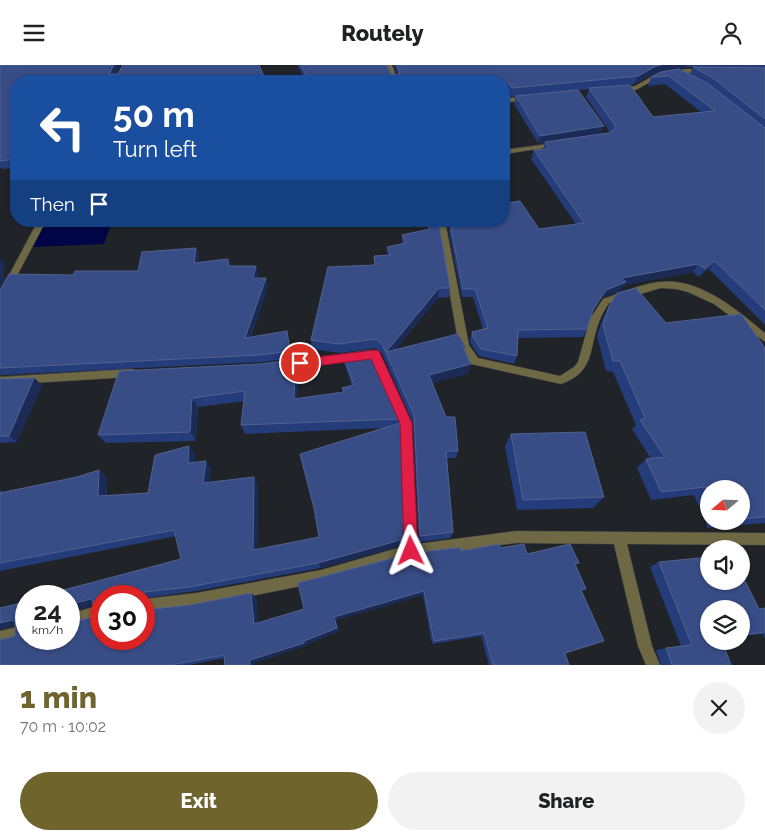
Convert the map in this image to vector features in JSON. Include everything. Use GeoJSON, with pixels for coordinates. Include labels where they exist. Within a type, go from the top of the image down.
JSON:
{"type":"FeatureCollection","features":[{"type":"Feature","properties":{"kind":"street"},"geometry":{"type":"LineString","coordinates":[[609,91],[637,88],[656,77],[679,73],[716,71]]}},
{"type":"Feature","properties":{"kind":"street"},"geometry":{"type":"LineString","coordinates":[[679,73],[686,77]]}},
{"type":"Feature","properties":{"kind":"street"},"geometry":{"type":"LineString","coordinates":[[510,100],[533,97]]}},
{"type":"Feature","properties":{"kind":"street"},"geometry":{"type":"LineString","coordinates":[[510,151],[565,144]]}},
{"type":"Feature","properties":{"kind":"street"},"geometry":{"type":"LineString","coordinates":[[0,301],[39,227]]}},
{"type":"Feature","properties":{"kind":"street"},"geometry":{"type":"LineString","coordinates":[[442,227],[464,346],[474,361],[561,380],[574,376],[581,367],[594,319],[606,301],[662,285],[691,290],[734,312],[765,338]]}},
{"type":"Feature","properties":{"kind":"street"},"geometry":{"type":"LineString","coordinates":[[272,367],[375,354],[406,423],[411,551]]}},
{"type":"Feature","properties":{"kind":"street"},"geometry":{"type":"LineString","coordinates":[[0,381],[140,373]]}},
{"type":"Feature","properties":{"kind":"street"},"geometry":{"type":"LineString","coordinates":[[155,605],[196,600],[321,576],[411,551],[516,537],[765,539]]}},
{"type":"Feature","properties":{"kind":"street"},"geometry":{"type":"LineString","coordinates":[[619,538],[645,646],[653,665]]}},
{"type":"Feature","properties":{"kind":"street"},"geometry":{"type":"LineString","coordinates":[[0,638],[15,635]]}},
{"type":"Feature","properties":{"kind":"shaded area"},"geometry":{"type":"Polygon","coordinates":[[[42,227],[110,227],[104,244],[33,247],[42,227]]]}},
{"type":"Feature","properties":{"kind":"building"},"geometry":{"type":"Polygon","coordinates":[[[0,65],[114,65],[109,74],[118,74],[123,65],[259,65],[263,75],[10,75],[10,160],[0,161],[0,65]]]}},
{"type":"Feature","properties":{"kind":"building"},"geometry":{"type":"Polygon","coordinates":[[[301,65],[387,65],[391,74],[398,75],[306,75],[301,65]]]}},
{"type":"Feature","properties":{"kind":"building"},"geometry":{"type":"Polygon","coordinates":[[[397,65],[661,65],[638,76],[512,88],[510,86],[510,75],[398,75],[400,72],[397,65]]]}},
{"type":"Feature","properties":{"kind":"building"},"geometry":{"type":"Polygon","coordinates":[[[693,67],[765,68],[765,119],[713,78],[693,67]]]}},
{"type":"Feature","properties":{"kind":"building"},"geometry":{"type":"Polygon","coordinates":[[[679,69],[707,83],[765,128],[765,310],[715,261],[705,269],[698,264],[622,278],[626,282],[606,290],[593,310],[587,329],[518,330],[517,356],[481,349],[472,332],[488,328],[475,289],[463,289],[451,227],[510,227],[510,203],[520,201],[539,229],[584,223],[534,150],[549,149],[545,142],[608,133],[615,129],[616,127],[589,88],[630,85],[653,117],[715,111],[669,76],[651,77],[661,72],[679,69]]]}},
{"type":"Feature","properties":{"kind":"building"},"geometry":{"type":"Polygon","coordinates":[[[578,90],[604,126],[540,136],[516,96],[578,90]]]}},
{"type":"Feature","properties":{"kind":"building"},"geometry":{"type":"Polygon","coordinates":[[[429,227],[440,227],[450,288],[439,288],[386,352],[458,334],[465,346],[462,345],[471,364],[429,375],[446,417],[455,417],[458,451],[446,451],[453,532],[420,536],[414,415],[382,344],[375,339],[339,344],[311,340],[328,267],[375,265],[374,256],[391,255],[387,247],[406,243],[402,235],[430,229],[429,227]]]}},
{"type":"Feature","properties":{"kind":"building"},"geometry":{"type":"Polygon","coordinates":[[[196,248],[194,263],[228,259],[228,266],[256,266],[253,278],[266,278],[245,338],[287,331],[290,351],[260,355],[0,368],[0,290],[9,274],[73,275],[75,271],[138,271],[142,252],[196,248]]]}},
{"type":"Feature","properties":{"kind":"building"},"geometry":{"type":"Polygon","coordinates":[[[636,288],[666,323],[741,314],[765,348],[765,517],[750,518],[750,480],[700,480],[700,488],[661,492],[646,459],[665,457],[640,420],[645,418],[620,361],[613,361],[603,325],[609,306],[617,293],[636,288]]]}},
{"type":"Feature","properties":{"kind":"building"},"geometry":{"type":"Polygon","coordinates":[[[371,350],[400,414],[400,421],[399,419],[241,425],[245,391],[192,398],[190,432],[98,435],[119,371],[260,364],[292,360],[295,377],[294,399],[344,392],[342,388],[354,385],[343,354],[371,350]]]}},
{"type":"Feature","properties":{"kind":"building"},"geometry":{"type":"Polygon","coordinates":[[[34,378],[9,436],[0,436],[0,379],[34,378]]]}},
{"type":"Feature","properties":{"kind":"building"},"geometry":{"type":"Polygon","coordinates":[[[400,423],[404,539],[318,563],[189,587],[155,591],[155,585],[90,585],[90,599],[80,602],[80,586],[181,559],[174,530],[0,563],[0,493],[77,477],[99,470],[98,496],[148,493],[155,455],[189,446],[188,463],[206,461],[203,483],[254,477],[253,550],[319,537],[314,508],[300,454],[400,423]]]}},
{"type":"Feature","properties":{"kind":"building"},"geometry":{"type":"Polygon","coordinates":[[[585,432],[604,497],[523,500],[511,434],[585,432]]]}},
{"type":"Feature","properties":{"kind":"building"},"geometry":{"type":"Polygon","coordinates":[[[499,544],[500,548],[524,544],[527,554],[570,544],[579,563],[575,564],[586,589],[581,590],[604,641],[565,653],[569,665],[493,665],[484,633],[434,641],[424,591],[334,617],[337,628],[304,641],[304,643],[250,660],[250,665],[225,665],[224,655],[171,665],[0,665],[0,640],[15,636],[15,650],[80,650],[80,620],[90,618],[90,650],[155,650],[155,609],[190,605],[251,593],[254,624],[304,609],[298,583],[412,553],[455,548],[461,548],[461,551],[499,544]]]}},
{"type":"Feature","properties":{"kind":"building"},"geometry":{"type":"Polygon","coordinates":[[[700,558],[700,590],[750,590],[759,609],[765,608],[765,632],[750,634],[750,600],[700,600],[700,650],[725,650],[731,665],[672,665],[666,648],[692,645],[659,562],[700,558]]]}},
{"type":"Feature","properties":{"kind":"building"},"geometry":{"type":"Polygon","coordinates":[[[15,605],[15,622],[13,620],[0,623],[0,608],[15,605]]]}},
{"type":"Feature","properties":{"kind":"route"},"geometry":{"type":"LineString","coordinates":[[300,363],[375,354],[406,423],[411,551]]}}]}
